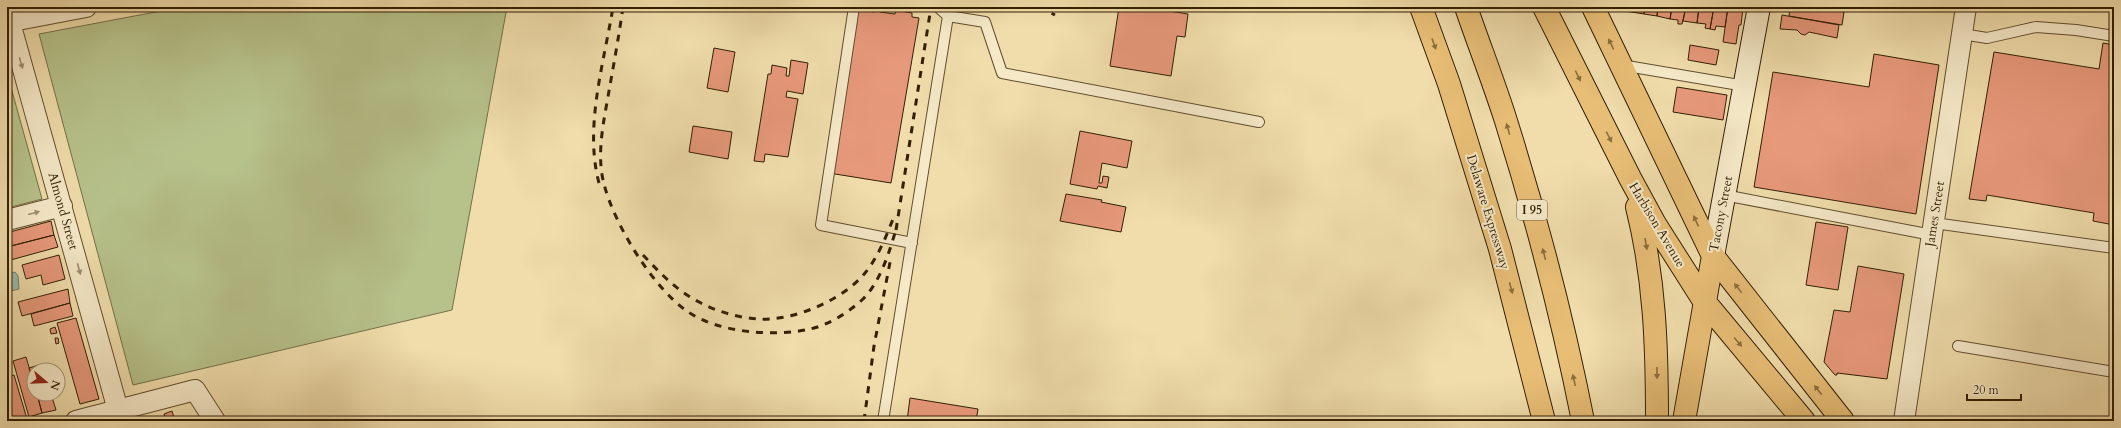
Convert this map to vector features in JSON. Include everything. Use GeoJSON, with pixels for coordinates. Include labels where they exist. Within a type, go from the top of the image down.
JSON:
{"type":"FeatureCollection","features":[{"type":"Feature","properties":{"kind":"main road","name":"Delaware Expressway"},"geometry":{"type":"LineString","coordinates":[[1421,7],[1449,84],[1498,242],[1543,418]]}},
{"type":"Feature","properties":{"kind":"main road","name":"I 95"},"geometry":{"type":"LineString","coordinates":[[1466,7],[1506,120],[1534,217],[1559,315],[1583,420]]}},
{"type":"Feature","properties":{"kind":"main road","name":"Harbison Avenue"},"geometry":{"type":"LineString","coordinates":[[1544,7],[1630,178],[1655,224],[1704,301],[1804,421]]}},
{"type":"Feature","properties":{"kind":"main road"},"geometry":{"type":"LineString","coordinates":[[1594,7],[1713,256],[1843,421]]}},
{"type":"Feature","properties":{"kind":"main road","name":"Tacony Street"},"geometry":{"type":"LineString","coordinates":[[1684,421],[1704,301],[1759,7]]}},
{"type":"Feature","properties":{"kind":"main road"},"geometry":{"type":"LineString","coordinates":[[1630,178],[1645,239],[1653,285],[1657,345],[1657,421]]}},
{"type":"Feature","properties":{"kind":"street"},"geometry":{"type":"LineString","coordinates":[[8,18],[86,7]]}},
{"type":"Feature","properties":{"kind":"street","name":"James Street"},"geometry":{"type":"LineString","coordinates":[[1904,421],[1966,7]]}},
{"type":"Feature","properties":{"kind":"street","name":"Almond Street"},"geometry":{"type":"LineString","coordinates":[[8,18],[118,410]]}},
{"type":"Feature","properties":{"kind":"street"},"geometry":{"type":"LineString","coordinates":[[7,220],[62,206]]}},
{"type":"Feature","properties":{"kind":"street"},"geometry":{"type":"LineString","coordinates":[[76,421],[195,390],[215,421]]}},
{"type":"Feature","properties":{"kind":"lane"},"geometry":{"type":"LineString","coordinates":[[854,7],[821,225],[912,243]]}},
{"type":"Feature","properties":{"kind":"lane"},"geometry":{"type":"LineString","coordinates":[[938,7],[948,16],[985,22],[1002,73],[1259,122]]}},
{"type":"Feature","properties":{"kind":"lane"},"geometry":{"type":"LineString","coordinates":[[883,421],[948,16]]}},
{"type":"Feature","properties":{"kind":"lane"},"geometry":{"type":"LineString","coordinates":[[1962,34],[1987,38],[2036,27],[2076,30],[2114,36]]}},
{"type":"Feature","properties":{"kind":"lane"},"geometry":{"type":"LineString","coordinates":[[1622,65],[1745,86]]}},
{"type":"Feature","properties":{"kind":"lane"},"geometry":{"type":"LineString","coordinates":[[1724,196],[1933,229],[2114,248]]}},
{"type":"Feature","properties":{"kind":"lane"},"geometry":{"type":"LineString","coordinates":[[1958,346],[2114,372]]}},
{"type":"Feature","properties":{"kind":"green space"},"geometry":{"type":"Polygon","coordinates":[[[182,7],[507,7],[452,310],[133,385],[39,34],[182,7]]]}},
{"type":"Feature","properties":{"kind":"green space"},"geometry":{"type":"Polygon","coordinates":[[[7,73],[42,199],[7,208],[7,73]]]}},
{"type":"Feature","properties":{"kind":"shaded area"},"geometry":{"type":"Polygon","coordinates":[[[15,272],[18,276],[19,289],[7,292],[7,274],[15,272]]]}},
{"type":"Feature","properties":{"kind":"building"},"geometry":{"type":"Polygon","coordinates":[[[874,7],[881,7],[880,12],[895,14],[896,10],[912,13],[912,17],[919,18],[891,183],[829,173],[857,9],[874,12],[874,7]]]}},
{"type":"Feature","properties":{"kind":"building"},"geometry":{"type":"Polygon","coordinates":[[[1119,7],[1144,7],[1188,14],[1185,37],[1177,36],[1171,76],[1110,66],[1119,7]]]}},
{"type":"Feature","properties":{"kind":"building"},"geometry":{"type":"Polygon","coordinates":[[[1618,7],[1631,7],[1631,12],[1617,10],[1618,7]]]}},
{"type":"Feature","properties":{"kind":"building"},"geometry":{"type":"Polygon","coordinates":[[[1631,7],[1645,7],[1644,14],[1631,12],[1631,7]]]}},
{"type":"Feature","properties":{"kind":"building"},"geometry":{"type":"Polygon","coordinates":[[[1645,7],[1658,7],[1657,16],[1644,14],[1645,7]]]}},
{"type":"Feature","properties":{"kind":"building"},"geometry":{"type":"Polygon","coordinates":[[[1658,7],[1672,7],[1670,19],[1657,16],[1658,7]]]}},
{"type":"Feature","properties":{"kind":"building"},"geometry":{"type":"Polygon","coordinates":[[[1672,7],[1686,7],[1682,24],[1678,24],[1678,20],[1670,19],[1672,7]]]}},
{"type":"Feature","properties":{"kind":"building"},"geometry":{"type":"Polygon","coordinates":[[[1686,7],[1699,7],[1697,23],[1683,21],[1686,7]]]}},
{"type":"Feature","properties":{"kind":"building"},"geometry":{"type":"Polygon","coordinates":[[[1699,7],[1714,7],[1710,29],[1705,28],[1706,24],[1697,23],[1699,7]]]}},
{"type":"Feature","properties":{"kind":"building"},"geometry":{"type":"Polygon","coordinates":[[[1714,7],[1728,7],[1725,27],[1716,26],[1715,30],[1710,29],[1714,7]]]}},
{"type":"Feature","properties":{"kind":"building"},"geometry":{"type":"Polygon","coordinates":[[[1728,7],[1746,7],[1746,9],[1743,8],[1741,25],[1739,25],[1736,44],[1723,42],[1728,7]]]}},
{"type":"Feature","properties":{"kind":"building"},"geometry":{"type":"Polygon","coordinates":[[[1790,7],[1825,7],[1844,12],[1842,25],[1789,16],[1790,7]]]}},
{"type":"Feature","properties":{"kind":"building"},"geometry":{"type":"Polygon","coordinates":[[[1782,15],[1839,25],[1837,38],[1809,32],[1805,35],[1801,34],[1797,30],[1780,29],[1782,15]]]}},
{"type":"Feature","properties":{"kind":"building"},"geometry":{"type":"Polygon","coordinates":[[[2103,43],[2114,45],[2114,225],[2093,221],[2094,213],[1987,195],[1986,201],[1969,199],[1994,52],[2099,69],[2103,43]]]}},
{"type":"Feature","properties":{"kind":"building"},"geometry":{"type":"Polygon","coordinates":[[[1690,45],[1719,50],[1716,65],[1688,60],[1690,45]]]}},
{"type":"Feature","properties":{"kind":"building"},"geometry":{"type":"Polygon","coordinates":[[[714,48],[735,52],[728,92],[707,88],[714,48]]]}},
{"type":"Feature","properties":{"kind":"building"},"geometry":{"type":"Polygon","coordinates":[[[1874,54],[1939,65],[1916,214],[1754,187],[1773,72],[1869,87],[1874,54]]]}},
{"type":"Feature","properties":{"kind":"building"},"geometry":{"type":"Polygon","coordinates":[[[791,60],[808,63],[803,94],[787,91],[786,97],[798,99],[788,157],[765,154],[764,162],[754,161],[768,74],[771,74],[772,65],[787,68],[786,76],[789,76],[791,60]]]}},
{"type":"Feature","properties":{"kind":"building"},"geometry":{"type":"Polygon","coordinates":[[[1677,87],[1727,95],[1723,120],[1673,112],[1677,87]]]}},
{"type":"Feature","properties":{"kind":"building"},"geometry":{"type":"Polygon","coordinates":[[[693,126],[732,132],[728,159],[689,152],[693,126]]]}},
{"type":"Feature","properties":{"kind":"building"},"geometry":{"type":"Polygon","coordinates":[[[1080,131],[1132,141],[1127,168],[1102,163],[1099,183],[1102,183],[1103,176],[1109,177],[1107,188],[1098,186],[1097,189],[1070,184],[1080,131]]]}},
{"type":"Feature","properties":{"kind":"building"},"geometry":{"type":"Polygon","coordinates":[[[1066,194],[1102,200],[1101,202],[1126,207],[1121,232],[1060,221],[1066,194]]]}},
{"type":"Feature","properties":{"kind":"building"},"geometry":{"type":"Polygon","coordinates":[[[51,221],[54,235],[7,247],[7,234],[10,232],[51,221]]]}},
{"type":"Feature","properties":{"kind":"building"},"geometry":{"type":"Polygon","coordinates":[[[1816,222],[1848,227],[1838,290],[1806,285],[1816,222]]]}},
{"type":"Feature","properties":{"kind":"building"},"geometry":{"type":"Polygon","coordinates":[[[54,235],[58,247],[7,261],[7,247],[54,235]]]}},
{"type":"Feature","properties":{"kind":"building"},"geometry":{"type":"Polygon","coordinates":[[[59,255],[65,279],[43,285],[41,275],[26,279],[22,265],[59,255]]]}},
{"type":"Feature","properties":{"kind":"building"},"geometry":{"type":"Polygon","coordinates":[[[1858,266],[1904,274],[1887,379],[1837,373],[1837,375],[1835,375],[1824,362],[1834,310],[1850,312],[1858,266]]]}},
{"type":"Feature","properties":{"kind":"building"},"geometry":{"type":"Polygon","coordinates":[[[68,289],[70,303],[22,316],[18,302],[68,289]]]}},
{"type":"Feature","properties":{"kind":"building"},"geometry":{"type":"Polygon","coordinates":[[[70,303],[73,316],[34,326],[31,314],[70,303]]]}},
{"type":"Feature","properties":{"kind":"building"},"geometry":{"type":"Polygon","coordinates":[[[76,318],[99,399],[80,404],[57,323],[76,318]]]}},
{"type":"Feature","properties":{"kind":"building"},"geometry":{"type":"Polygon","coordinates":[[[55,327],[57,333],[51,334],[50,329],[55,327]]]}},
{"type":"Feature","properties":{"kind":"building"},"geometry":{"type":"Polygon","coordinates":[[[55,338],[58,338],[59,343],[56,344],[55,338]]]}},
{"type":"Feature","properties":{"kind":"building"},"geometry":{"type":"Polygon","coordinates":[[[26,357],[27,362],[26,362],[26,402],[39,402],[42,413],[29,417],[13,361],[26,357]]]}},
{"type":"Feature","properties":{"kind":"building"},"geometry":{"type":"Polygon","coordinates":[[[14,375],[27,419],[19,421],[13,421],[7,402],[7,377],[14,375]]]}},
{"type":"Feature","properties":{"kind":"building"},"geometry":{"type":"Polygon","coordinates":[[[910,398],[978,409],[976,421],[907,421],[910,398]]]}},
{"type":"Feature","properties":{"kind":"building"},"geometry":{"type":"Polygon","coordinates":[[[39,402],[54,402],[56,410],[42,413],[39,402]]]}},
{"type":"Feature","properties":{"kind":"building"},"geometry":{"type":"Polygon","coordinates":[[[172,411],[175,421],[166,421],[164,414],[172,411]]]}},
{"type":"Feature","properties":{"kind":"railway"},"geometry":{"type":"LineString","coordinates":[[599,183],[595,162],[594,117],[613,7]]}},
{"type":"Feature","properties":{"kind":"railway"},"geometry":{"type":"LineString","coordinates":[[623,7],[602,137],[602,173],[609,200],[616,217],[636,254],[648,271],[674,301],[699,318],[730,328],[764,333],[780,333],[817,327],[851,309],[869,292],[884,265],[897,226]]}},
{"type":"Feature","properties":{"kind":"railway"},"geometry":{"type":"LineString","coordinates":[[896,230],[931,7]]}},
{"type":"Feature","properties":{"kind":"railway"},"geometry":{"type":"LineString","coordinates":[[1039,7],[1055,15]]}},
{"type":"Feature","properties":{"kind":"railway"},"geometry":{"type":"LineString","coordinates":[[643,255],[677,288],[693,299],[729,314],[759,319],[773,319],[817,307],[831,300],[856,283],[870,266],[882,245],[895,214]]}},
{"type":"Feature","properties":{"kind":"railway"},"geometry":{"type":"LineString","coordinates":[[864,421],[874,346],[891,257]]}}]}
